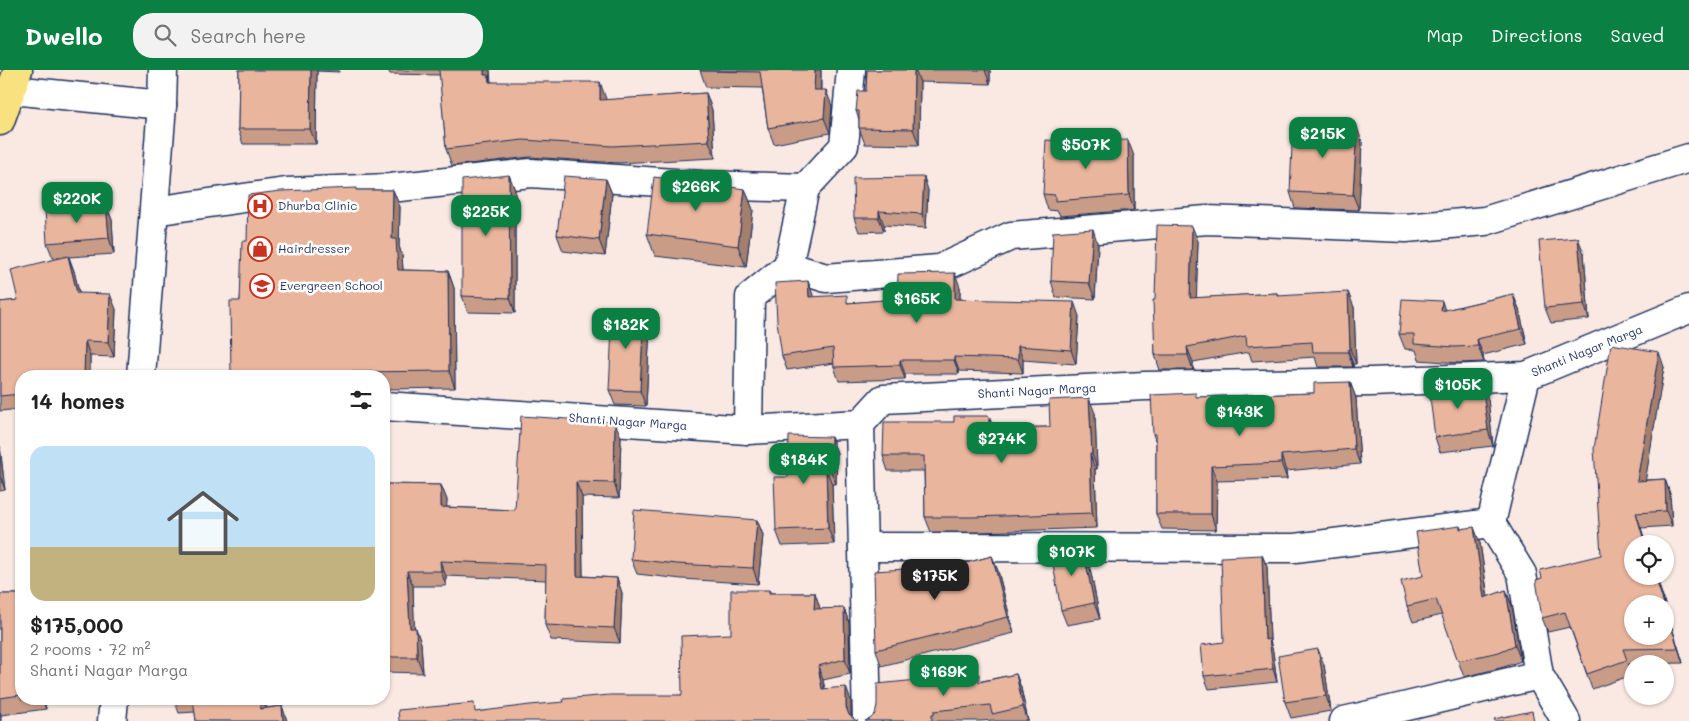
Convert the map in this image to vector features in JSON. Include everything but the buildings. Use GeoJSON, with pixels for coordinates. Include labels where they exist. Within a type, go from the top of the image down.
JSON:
{"type":"FeatureCollection","features":[{"type":"Feature","properties":{"kind":"highway"},"geometry":{"type":"LineString","coordinates":[[0,120],[15,80]]}},
{"type":"Feature","properties":{"kind":"street"},"geometry":{"type":"LineString","coordinates":[[141,370],[162,105],[163,70]]}},
{"type":"Feature","properties":{"kind":"street"},"geometry":{"type":"LineString","coordinates":[[748,430],[750,297],[788,266],[805,188],[844,146],[851,70]]}},
{"type":"Feature","properties":{"kind":"street"},"geometry":{"type":"LineString","coordinates":[[15,80],[162,105]]}},
{"type":"Feature","properties":{"kind":"street"},"geometry":{"type":"LineString","coordinates":[[788,266],[826,278],[939,269],[1011,236],[1207,220],[1406,228],[1485,222],[1689,158]]}},
{"type":"Feature","properties":{"kind":"street"},"geometry":{"type":"LineString","coordinates":[[154,211],[286,192],[390,188],[531,173],[702,185],[805,188]]}},
{"type":"Feature","properties":{"kind":"street","name":"Shanti Nagar Marga"},"geometry":{"type":"LineString","coordinates":[[390,406],[748,430],[860,424],[883,400],[1145,386],[1370,382],[1526,376],[1689,309]]}},
{"type":"Feature","properties":{"kind":"street"},"geometry":{"type":"LineString","coordinates":[[1526,376],[1491,523],[1522,574],[1539,674],[1566,721]]}},
{"type":"Feature","properties":{"kind":"street"},"geometry":{"type":"LineString","coordinates":[[860,424],[866,721]]}},
{"type":"Feature","properties":{"kind":"street"},"geometry":{"type":"LineString","coordinates":[[863,547],[1295,548],[1491,523]]}},
{"type":"Feature","properties":{"kind":"street"},"geometry":{"type":"LineString","coordinates":[[1344,721],[1539,674]]}},
{"type":"Feature","properties":{"kind":"street"},"geometry":{"type":"LineString","coordinates":[[112,721],[113,705]]}},
{"type":"Feature","properties":{"kind":"place","name":"Dhurba Clinic"},"geometry":{"type":"Point","coordinates":[260,206]}},
{"type":"Feature","properties":{"kind":"place","name":"Hairdresser"},"geometry":{"type":"Point","coordinates":[260,249]}},
{"type":"Feature","properties":{"kind":"place","name":"Evergreen School"},"geometry":{"type":"Point","coordinates":[262,286]}}]}
